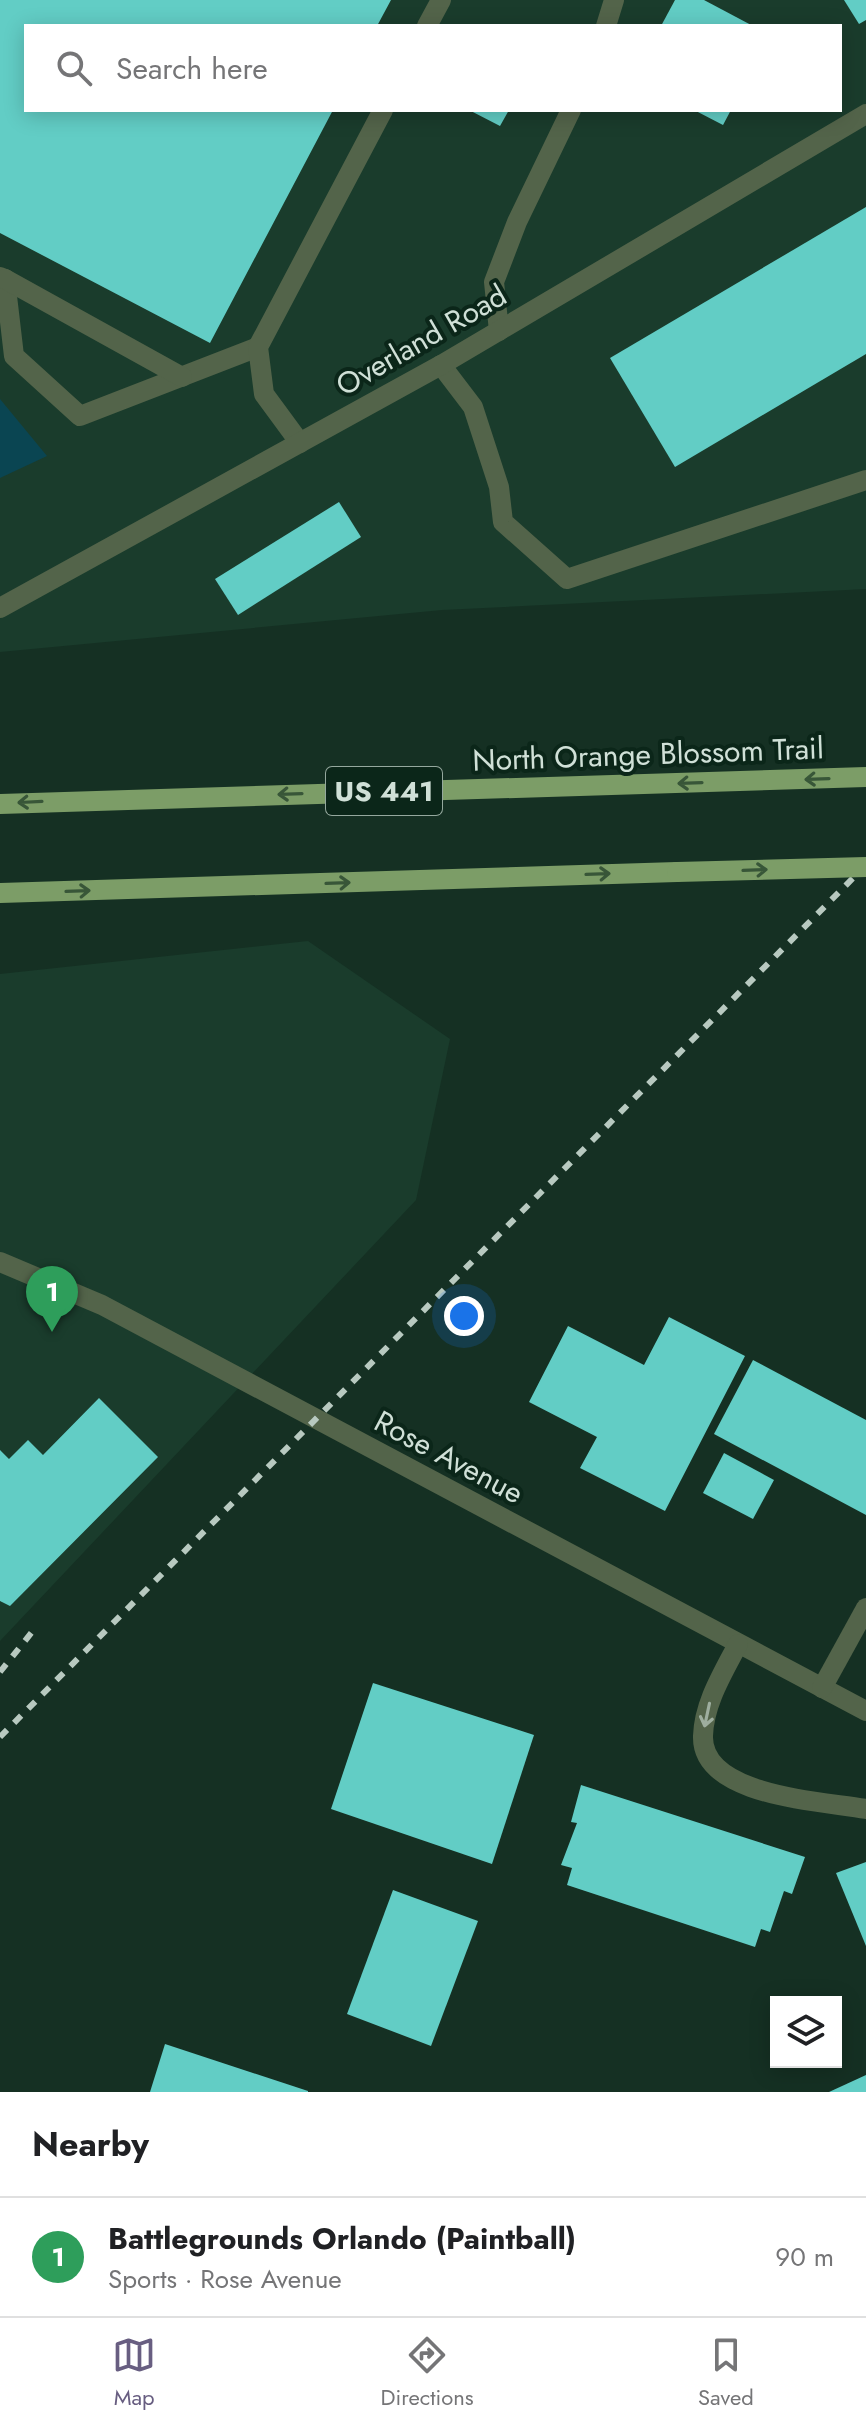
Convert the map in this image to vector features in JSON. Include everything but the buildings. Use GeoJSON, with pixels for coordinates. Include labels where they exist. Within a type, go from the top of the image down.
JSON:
{"type":"FeatureCollection","features":[{"type":"Feature","properties":{"kind":"main road","name":"North Orange Blossom Trail"},"geometry":{"type":"LineString","coordinates":[[0,804],[866,777]]}},
{"type":"Feature","properties":{"kind":"main road"},"geometry":{"type":"LineString","coordinates":[[0,893],[866,867]]}},
{"type":"Feature","properties":{"kind":"street"},"geometry":{"type":"LineString","coordinates":[[428,24],[441,0]]}},
{"type":"Feature","properties":{"kind":"street"},"geometry":{"type":"LineString","coordinates":[[607,24],[614,0]]}},
{"type":"Feature","properties":{"kind":"street"},"geometry":{"type":"LineString","coordinates":[[300,443],[264,394],[258,347],[382,112]]}},
{"type":"Feature","properties":{"kind":"street"},"geometry":{"type":"LineString","coordinates":[[499,331],[494,282],[517,222],[570,112]]}},
{"type":"Feature","properties":{"kind":"street","name":"Overland Road"},"geometry":{"type":"LineString","coordinates":[[0,608],[441,365],[866,114]]}},
{"type":"Feature","properties":{"kind":"street"},"geometry":{"type":"LineString","coordinates":[[3,278],[14,356],[80,416],[258,347]]}},
{"type":"Feature","properties":{"kind":"street"},"geometry":{"type":"LineString","coordinates":[[3,278],[182,377]]}},
{"type":"Feature","properties":{"kind":"street"},"geometry":{"type":"LineString","coordinates":[[441,365],[473,407],[499,487],[503,522],[567,579],[866,480]]}},
{"type":"Feature","properties":{"kind":"street","name":"Rose Avenue"},"geometry":{"type":"LineString","coordinates":[[0,1262],[102,1305],[866,1711]]}},
{"type":"Feature","properties":{"kind":"street"},"geometry":{"type":"LineString","coordinates":[[822,1688],[866,1608]]}},
{"type":"Feature","properties":{"kind":"street"},"geometry":{"type":"LineString","coordinates":[[738,1644],[709,1705],[703,1739],[709,1757],[718,1770],[739,1783],[777,1795],[866,1809]]}},
{"type":"Feature","properties":{"kind":"shaded area"},"geometry":{"type":"Polygon","coordinates":[[[0,0],[866,0],[866,589],[442,610],[0,652],[0,0]]]}},
{"type":"Feature","properties":{"kind":"shaded area"},"geometry":{"type":"Polygon","coordinates":[[[308,941],[450,1039],[416,1200],[0,1641],[0,974],[308,941]]]}},
{"type":"Feature","properties":{"kind":"water"},"geometry":{"type":"Polygon","coordinates":[[[0,399],[47,456],[0,478],[0,399]]]}},
{"type":"Feature","properties":{"kind":"railway"},"geometry":{"type":"LineString","coordinates":[[0,1737],[866,865]]}},
{"type":"Feature","properties":{"kind":"railway"},"geometry":{"type":"LineString","coordinates":[[0,1672],[32,1632]]}},
{"type":"Feature","properties":{"kind":"place","name":"Battlegrounds Orlando (Paintball)"},"geometry":{"type":"Point","coordinates":[52,1332]}}]}
